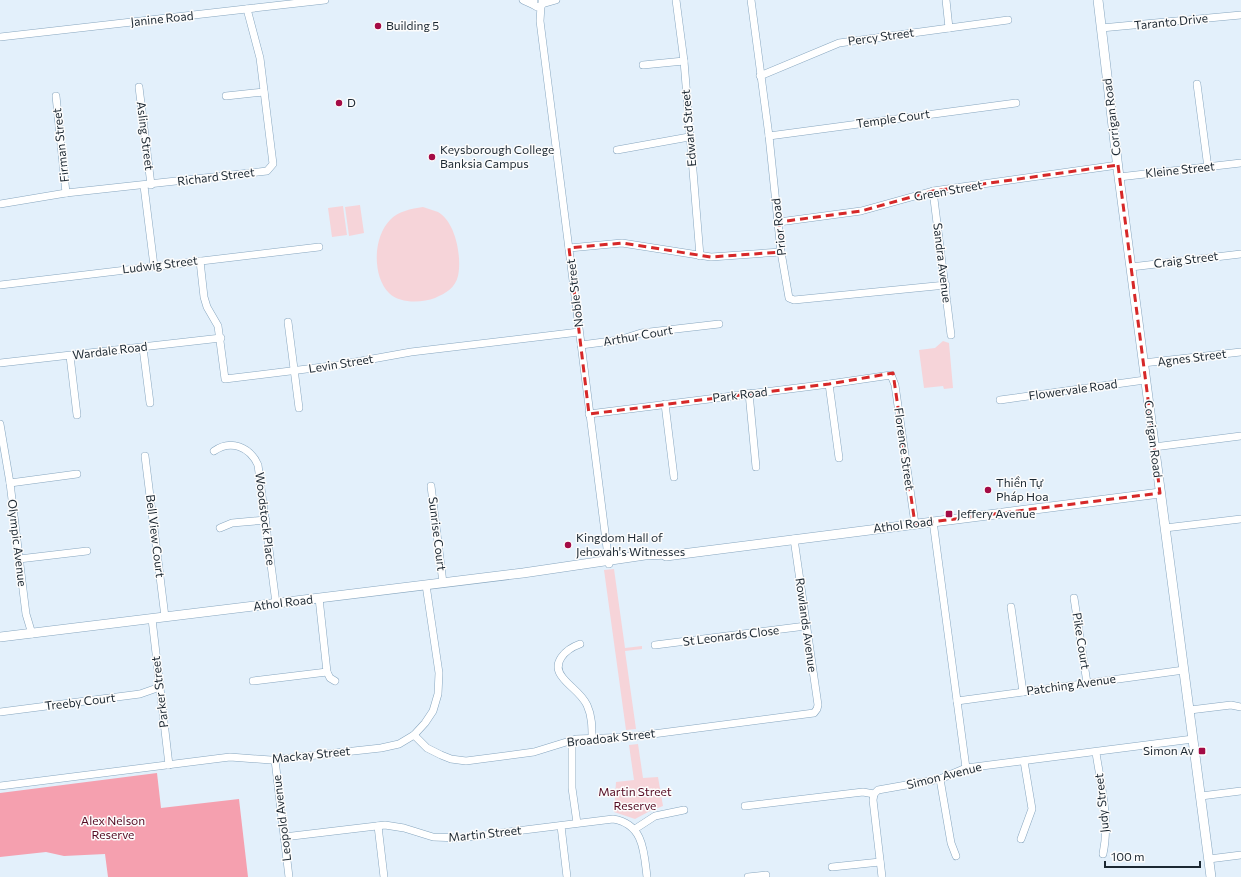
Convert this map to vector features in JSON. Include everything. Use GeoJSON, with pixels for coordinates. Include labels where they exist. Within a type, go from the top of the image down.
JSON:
{"type":"FeatureCollection","features":[{"type":"Feature","properties":{"kind":"main road","name":"Corrigan Road"},"geometry":{"type":"LineString","coordinates":[[1098,0],[1143,364],[1211,877]]}},
{"type":"Feature","properties":{"kind":"main road","name":"Athol Road"},"geometry":{"type":"LineString","coordinates":[[0,637],[609,562],[646,560],[670,554],[1160,494]]}},
{"type":"Feature","properties":{"kind":"street","name":"Janine Road"},"geometry":{"type":"LineString","coordinates":[[0,37],[325,0]]}},
{"type":"Feature","properties":{"kind":"street"},"geometry":{"type":"LineString","coordinates":[[522,0],[538,4],[556,0]]}},
{"type":"Feature","properties":{"kind":"street","name":"Edward Street"},"geometry":{"type":"LineString","coordinates":[[676,0],[684,61],[689,137],[700,256]]}},
{"type":"Feature","properties":{"kind":"street","name":"Prior Road"},"geometry":{"type":"LineString","coordinates":[[751,0],[769,136],[781,252],[787,292],[790,298],[794,300],[946,285]]}},
{"type":"Feature","properties":{"kind":"street"},"geometry":{"type":"LineString","coordinates":[[946,0],[949,28]]}},
{"type":"Feature","properties":{"kind":"street","name":"Noble Street"},"geometry":{"type":"LineString","coordinates":[[538,4],[609,562]]}},
{"type":"Feature","properties":{"kind":"street","name":"Richard Street"},"geometry":{"type":"LineString","coordinates":[[0,204],[66,194],[148,186],[267,171],[272,164],[260,58],[247,9]]}},
{"type":"Feature","properties":{"kind":"street","name":"Taranto Drive"},"geometry":{"type":"LineString","coordinates":[[1102,28],[1241,15]]}},
{"type":"Feature","properties":{"kind":"street","name":"Percy Street"},"geometry":{"type":"LineString","coordinates":[[760,76],[839,43],[1008,20]]}},
{"type":"Feature","properties":{"kind":"street"},"geometry":{"type":"LineString","coordinates":[[643,65],[684,61]]}},
{"type":"Feature","properties":{"kind":"street"},"geometry":{"type":"LineString","coordinates":[[1197,84],[1208,168]]}},
{"type":"Feature","properties":{"kind":"street","name":"Asling Street"},"geometry":{"type":"LineString","coordinates":[[139,87],[154,266]]}},
{"type":"Feature","properties":{"kind":"street"},"geometry":{"type":"LineString","coordinates":[[226,96],[264,92]]}},
{"type":"Feature","properties":{"kind":"street","name":"Firman Street"},"geometry":{"type":"LineString","coordinates":[[56,96],[66,194]]}},
{"type":"Feature","properties":{"kind":"street","name":"Temple Court"},"geometry":{"type":"LineString","coordinates":[[769,136],[1016,103]]}},
{"type":"Feature","properties":{"kind":"street"},"geometry":{"type":"LineString","coordinates":[[617,150],[689,137]]}},
{"type":"Feature","properties":{"kind":"street","name":"Kleine Street"},"geometry":{"type":"LineString","coordinates":[[1119,177],[1208,168],[1241,163]]}},
{"type":"Feature","properties":{"kind":"street","name":"Green Street"},"geometry":{"type":"LineString","coordinates":[[779,222],[861,211],[933,191],[1118,165]]}},
{"type":"Feature","properties":{"kind":"street","name":"Sandra Avenue"},"geometry":{"type":"LineString","coordinates":[[933,191],[946,285],[951,335]]}},
{"type":"Feature","properties":{"kind":"street"},"geometry":{"type":"LineString","coordinates":[[569,248],[622,243],[700,256],[724,257],[781,252]]}},
{"type":"Feature","properties":{"kind":"street","name":"Ludwig Street"},"geometry":{"type":"LineString","coordinates":[[0,285],[319,246]]}},
{"type":"Feature","properties":{"kind":"street","name":"Craig Street"},"geometry":{"type":"LineString","coordinates":[[1131,267],[1241,254]]}},
{"type":"Feature","properties":{"kind":"street","name":"Levin Street"},"geometry":{"type":"LineString","coordinates":[[200,261],[204,297],[207,307],[218,326],[225,379],[296,371],[411,352],[579,332]]}},
{"type":"Feature","properties":{"kind":"street"},"geometry":{"type":"LineString","coordinates":[[288,322],[296,371],[299,408]]}},
{"type":"Feature","properties":{"kind":"street","name":"Arthur Court"},"geometry":{"type":"LineString","coordinates":[[581,345],[619,340],[641,333],[719,324]]}},
{"type":"Feature","properties":{"kind":"street","name":"Wardale Road"},"geometry":{"type":"LineString","coordinates":[[0,363],[143,348],[220,338]]}},
{"type":"Feature","properties":{"kind":"street"},"geometry":{"type":"LineString","coordinates":[[143,348],[150,403]]}},
{"type":"Feature","properties":{"kind":"street","name":"Agnes Street"},"geometry":{"type":"LineString","coordinates":[[1143,364],[1241,352]]}},
{"type":"Feature","properties":{"kind":"street"},"geometry":{"type":"LineString","coordinates":[[70,356],[77,415]]}},
{"type":"Feature","properties":{"kind":"street","name":"Park Road"},"geometry":{"type":"LineString","coordinates":[[589,414],[891,375]]}},
{"type":"Feature","properties":{"kind":"street","name":"Florence Street"},"geometry":{"type":"LineString","coordinates":[[891,375],[895,385],[914,524]]}},
{"type":"Feature","properties":{"kind":"street","name":"Flowervale Road"},"geometry":{"type":"LineString","coordinates":[[1000,400],[1146,380]]}},
{"type":"Feature","properties":{"kind":"street"},"geometry":{"type":"LineString","coordinates":[[829,384],[839,458]]}},
{"type":"Feature","properties":{"kind":"street"},"geometry":{"type":"LineString","coordinates":[[749,393],[756,467]]}},
{"type":"Feature","properties":{"kind":"street"},"geometry":{"type":"LineString","coordinates":[[665,404],[674,478]]}},
{"type":"Feature","properties":{"kind":"street","name":"Olympic Avenue"},"geometry":{"type":"LineString","coordinates":[[0,424],[10,483],[28,634]]}},
{"type":"Feature","properties":{"kind":"street"},"geometry":{"type":"LineString","coordinates":[[1154,447],[1241,436]]}},
{"type":"Feature","properties":{"kind":"street","name":"Woodstock Place"},"geometry":{"type":"LineString","coordinates":[[214,451],[225,446],[238,446],[247,450],[254,457],[259,469],[276,603]]}},
{"type":"Feature","properties":{"kind":"street","name":"Bell View Court"},"geometry":{"type":"LineString","coordinates":[[144,456],[165,617]]}},
{"type":"Feature","properties":{"kind":"street"},"geometry":{"type":"LineString","coordinates":[[10,483],[77,474]]}},
{"type":"Feature","properties":{"kind":"street","name":"Sunrise Court"},"geometry":{"type":"LineString","coordinates":[[431,486],[443,583]]}},
{"type":"Feature","properties":{"kind":"street"},"geometry":{"type":"LineString","coordinates":[[1165,528],[1241,519]]}},
{"type":"Feature","properties":{"kind":"street"},"geometry":{"type":"LineString","coordinates":[[220,528],[232,523],[266,520]]}},
{"type":"Feature","properties":{"kind":"street"},"geometry":{"type":"LineString","coordinates":[[933,521],[966,768]]}},
{"type":"Feature","properties":{"kind":"street","name":"Rowlands Avenue"},"geometry":{"type":"LineString","coordinates":[[794,539],[818,705],[816,711]]}},
{"type":"Feature","properties":{"kind":"street"},"geometry":{"type":"LineString","coordinates":[[19,559],[87,551]]}},
{"type":"Feature","properties":{"kind":"street","name":"Mackay Street"},"geometry":{"type":"LineString","coordinates":[[0,786],[236,757],[275,760],[387,747],[399,744],[414,735],[425,723],[433,711],[439,686],[426,585]]}},
{"type":"Feature","properties":{"kind":"street"},"geometry":{"type":"LineString","coordinates":[[319,598],[327,672],[330,678],[335,680]]}},
{"type":"Feature","properties":{"kind":"street","name":"Pike Court"},"geometry":{"type":"LineString","coordinates":[[1074,598],[1087,683]]}},
{"type":"Feature","properties":{"kind":"street"},"geometry":{"type":"LineString","coordinates":[[1011,607],[1022,692]]}},
{"type":"Feature","properties":{"kind":"street","name":"Parker Street"},"geometry":{"type":"LineString","coordinates":[[152,618],[169,765]]}},
{"type":"Feature","properties":{"kind":"street","name":"St Leonards Close"},"geometry":{"type":"LineString","coordinates":[[655,645],[806,626]]}},
{"type":"Feature","properties":{"kind":"street"},"geometry":{"type":"LineString","coordinates":[[580,644],[571,648],[562,655],[559,663],[559,669],[564,680],[575,688],[587,704],[591,716],[592,738]]}},
{"type":"Feature","properties":{"kind":"street","name":"Patching Avenue"},"geometry":{"type":"LineString","coordinates":[[957,700],[1184,670]]}},
{"type":"Feature","properties":{"kind":"street"},"geometry":{"type":"LineString","coordinates":[[253,681],[327,672]]}},
{"type":"Feature","properties":{"kind":"street","name":"Treeby Court"},"geometry":{"type":"LineString","coordinates":[[0,712],[140,694],[160,687]]}},
{"type":"Feature","properties":{"kind":"street"},"geometry":{"type":"LineString","coordinates":[[1190,710],[1231,705],[1241,707]]}},
{"type":"Feature","properties":{"kind":"street","name":"Broadoak Street"},"geometry":{"type":"LineString","coordinates":[[414,735],[427,748],[441,756],[462,760],[534,752],[572,740],[634,736],[810,714],[816,711]]}},
{"type":"Feature","properties":{"kind":"street","name":"Simon Avenue"},"geometry":{"type":"LineString","coordinates":[[745,806],[863,792],[874,794],[878,790],[940,779],[966,768],[1096,753],[1193,739]]}},
{"type":"Feature","properties":{"kind":"street"},"geometry":{"type":"LineString","coordinates":[[572,740],[572,783],[577,823]]}},
{"type":"Feature","properties":{"kind":"street","name":"Judy Street"},"geometry":{"type":"LineString","coordinates":[[1096,753],[1106,832],[1103,854]]}},
{"type":"Feature","properties":{"kind":"street","name":"Leopold Avenue"},"geometry":{"type":"LineString","coordinates":[[275,760],[289,877]]}},
{"type":"Feature","properties":{"kind":"street"},"geometry":{"type":"LineString","coordinates":[[1021,839],[1032,809],[1024,761]]}},
{"type":"Feature","properties":{"kind":"street"},"geometry":{"type":"LineString","coordinates":[[940,779],[951,843],[956,856]]}},
{"type":"Feature","properties":{"kind":"street"},"geometry":{"type":"LineString","coordinates":[[1201,796],[1241,792]]}},
{"type":"Feature","properties":{"kind":"street"},"geometry":{"type":"LineString","coordinates":[[874,794],[872,800],[882,877]]}},
{"type":"Feature","properties":{"kind":"street"},"geometry":{"type":"LineString","coordinates":[[647,877],[643,844],[634,829],[655,816],[684,810]]}},
{"type":"Feature","properties":{"kind":"street","name":"Martin Street"},"geometry":{"type":"LineString","coordinates":[[284,837],[378,826],[396,827],[433,837],[449,839],[613,819],[623,821],[634,829]]}},
{"type":"Feature","properties":{"kind":"street"},"geometry":{"type":"LineString","coordinates":[[378,826],[384,877]]}},
{"type":"Feature","properties":{"kind":"street"},"geometry":{"type":"LineString","coordinates":[[561,826],[568,877]]}},
{"type":"Feature","properties":{"kind":"street"},"geometry":{"type":"LineString","coordinates":[[1209,859],[1241,855]]}},
{"type":"Feature","properties":{"kind":"street"},"geometry":{"type":"LineString","coordinates":[[832,867],[880,862]]}},
{"type":"Feature","properties":{"kind":"street"},"geometry":{"type":"LineString","coordinates":[[748,877],[766,875]]}},
{"type":"Feature","properties":{"kind":"highlighted area"},"geometry":{"type":"Polygon","coordinates":[[[1118,165],[1160,493],[915,524],[893,373],[829,384],[589,414],[569,248],[622,243],[711,257],[781,252],[779,222],[861,211],[933,191],[1118,165]]]}},
{"type":"Feature","properties":{"kind":"green space"},"geometry":{"type":"Polygon","coordinates":[[[360,205],[364,233],[349,236],[345,207],[360,205]]]}},
{"type":"Feature","properties":{"kind":"green space"},"geometry":{"type":"Polygon","coordinates":[[[343,206],[347,235],[332,237],[328,208],[343,206]]]}},
{"type":"Feature","properties":{"kind":"green space"},"geometry":{"type":"Polygon","coordinates":[[[423,207],[438,212],[449,224],[458,250],[458,276],[455,284],[450,290],[443,294],[430,300],[411,302],[394,297],[383,286],[377,267],[378,246],[384,227],[393,217],[405,211],[423,207]]]}},
{"type":"Feature","properties":{"kind":"green space"},"geometry":{"type":"Polygon","coordinates":[[[943,341],[949,343],[953,388],[944,389],[943,386],[924,388],[919,350],[935,348],[943,341]]]}},
{"type":"Feature","properties":{"kind":"green space"},"geometry":{"type":"Polygon","coordinates":[[[614,569],[625,648],[642,646],[642,649],[625,651],[636,729],[626,730],[604,570],[614,569]]]}},
{"type":"Feature","properties":{"kind":"green space","name":"Martin Street Reserve"},"geometry":{"type":"Polygon","coordinates":[[[638,744],[643,778],[658,777],[663,806],[635,819],[614,812],[616,782],[634,780],[629,745],[638,744]]]}},
{"type":"Feature","properties":{"kind":"green space","name":"Alex Nelson Reserve"},"geometry":{"type":"Polygon","coordinates":[[[157,773],[161,808],[239,799],[248,877],[108,877],[105,854],[64,856],[46,852],[0,857],[0,793],[157,773]]]}},
{"type":"Feature","properties":{"kind":"place","name":"Building 5"},"geometry":{"type":"Point","coordinates":[378,26]}},
{"type":"Feature","properties":{"kind":"place","name":"D"},"geometry":{"type":"Point","coordinates":[339,103]}},
{"type":"Feature","properties":{"kind":"place","name":"Keysborough College Banksia Campus"},"geometry":{"type":"Point","coordinates":[432,157]}},
{"type":"Feature","properties":{"kind":"place","name":"Thiền Tự Pháp Hoa"},"geometry":{"type":"Point","coordinates":[988,490]}},
{"type":"Feature","properties":{"kind":"place","name":"Jeffery Avenue"},"geometry":{"type":"Point","coordinates":[949,514]}},
{"type":"Feature","properties":{"kind":"place","name":"Kingdom Hall of Jehovah's Witnesses"},"geometry":{"type":"Point","coordinates":[568,545]}},
{"type":"Feature","properties":{"kind":"place","name":"Simon Av"},"geometry":{"type":"Point","coordinates":[1202,751]}}]}
